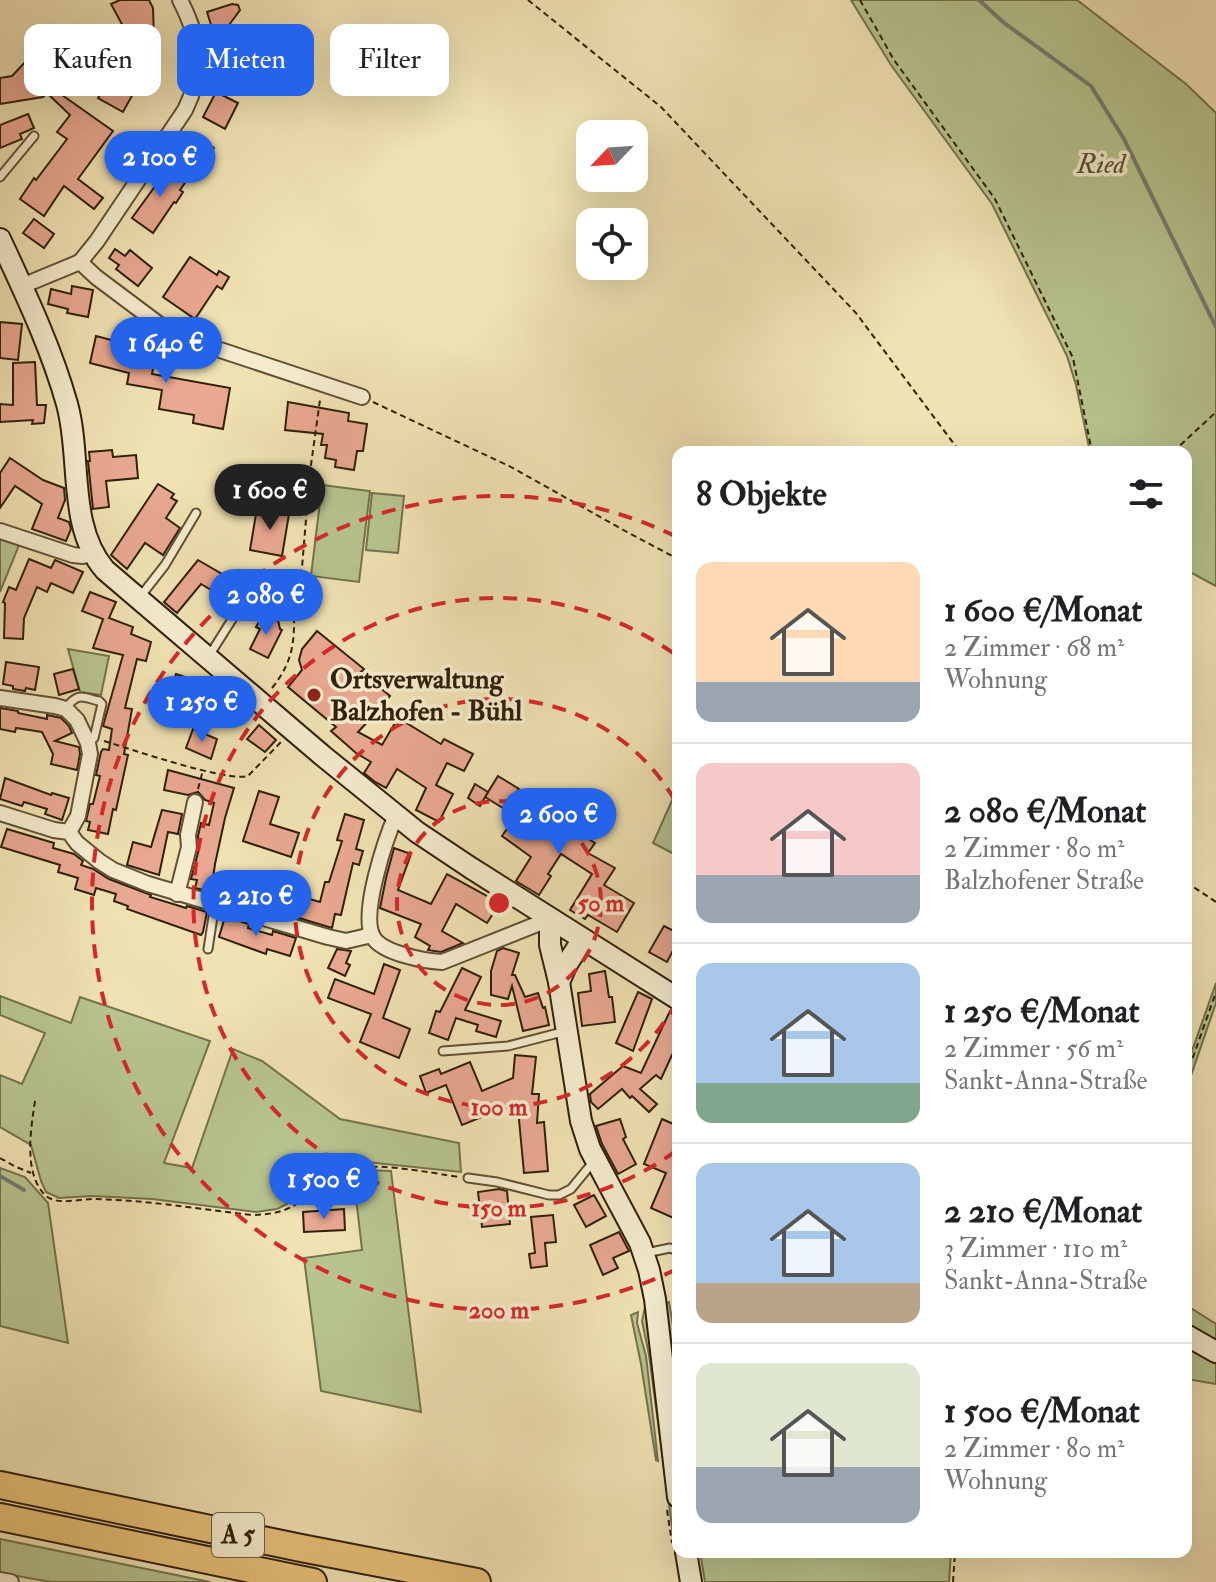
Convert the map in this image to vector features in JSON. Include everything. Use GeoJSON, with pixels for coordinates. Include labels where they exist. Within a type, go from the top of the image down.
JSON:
{"type":"FeatureCollection","features":[{"type":"Feature","properties":{"kind":"highway","name":"A 5"},"geometry":{"type":"LineString","coordinates":[[0,1485],[477,1582]]}},
{"type":"Feature","properties":{"kind":"highway","name":"A 5"},"geometry":{"type":"LineString","coordinates":[[0,1517],[313,1582]]}},
{"type":"Feature","properties":{"kind":"street"},"geometry":{"type":"LineString","coordinates":[[22,286],[80,262],[185,110],[197,77],[198,54],[191,24],[180,0]]}},
{"type":"Feature","properties":{"kind":"street"},"geometry":{"type":"LineString","coordinates":[[0,239],[52,359],[68,408],[85,536],[105,570],[396,815],[439,847],[672,995]]}},
{"type":"Feature","properties":{"kind":"street"},"geometry":{"type":"LineString","coordinates":[[80,262],[172,332],[362,397]]}},
{"type":"Feature","properties":{"kind":"street"},"geometry":{"type":"LineString","coordinates":[[0,531],[73,555],[93,554]]}},
{"type":"Feature","properties":{"kind":"street"},"geometry":{"type":"LineString","coordinates":[[0,698],[66,709],[91,740],[78,816],[69,832]]}},
{"type":"Feature","properties":{"kind":"street"},"geometry":{"type":"LineString","coordinates":[[177,894],[189,847],[188,835],[195,802]]}},
{"type":"Feature","properties":{"kind":"street"},"geometry":{"type":"LineString","coordinates":[[0,813],[69,832],[87,852],[113,870],[177,894],[346,941],[372,935]]}},
{"type":"Feature","properties":{"kind":"street"},"geometry":{"type":"LineString","coordinates":[[396,815],[368,911],[372,935],[378,943],[398,953],[442,962],[550,919]]}},
{"type":"Feature","properties":{"kind":"street"},"geometry":{"type":"LineString","coordinates":[[550,919],[550,945],[559,982],[581,1121],[596,1162],[644,1253],[655,1299],[672,1447]]}},
{"type":"Feature","properties":{"kind":"street"},"geometry":{"type":"LineString","coordinates":[[559,982],[583,939]]}},
{"type":"Feature","properties":{"kind":"street"},"geometry":{"type":"LineString","coordinates":[[1192,1338],[1216,1352]]}},
{"type":"Feature","properties":{"kind":"street"},"geometry":{"type":"LineString","coordinates":[[687,1558],[691,1582]]}},
{"type":"Feature","properties":{"kind":"street"},"geometry":{"type":"LineString","coordinates":[[0,1580],[11,1582]]}},
{"type":"Feature","properties":{"kind":"lane"},"geometry":{"type":"LineString","coordinates":[[0,177],[34,136]]}},
{"type":"Feature","properties":{"kind":"lane"},"geometry":{"type":"LineString","coordinates":[[138,599],[165,565],[196,513]]}},
{"type":"Feature","properties":{"kind":"lane"},"geometry":{"type":"LineString","coordinates":[[208,657],[248,594]]}},
{"type":"Feature","properties":{"kind":"lane"},"geometry":{"type":"LineString","coordinates":[[66,709],[79,696],[102,704],[91,740]]}},
{"type":"Feature","properties":{"kind":"lane"},"geometry":{"type":"LineString","coordinates":[[208,949],[215,904]]}},
{"type":"Feature","properties":{"kind":"lane"},"geometry":{"type":"LineString","coordinates":[[443,1051],[508,1046],[566,1031]]}},
{"type":"Feature","properties":{"kind":"lane"},"geometry":{"type":"LineString","coordinates":[[468,1178],[559,1195],[571,1189],[596,1162]]}},
{"type":"Feature","properties":{"kind":"lane"},"geometry":{"type":"LineString","coordinates":[[644,1253],[672,1249]]}},
{"type":"Feature","properties":{"kind":"path"},"geometry":{"type":"LineString","coordinates":[[528,0],[661,107],[856,313],[956,446]]}},
{"type":"Feature","properties":{"kind":"path"},"geometry":{"type":"LineString","coordinates":[[860,0],[894,60],[995,199],[1073,358],[1091,446]]}},
{"type":"Feature","properties":{"kind":"path"},"geometry":{"type":"LineString","coordinates":[[261,703],[282,676],[295,643],[294,598],[300,591],[310,472],[323,383]]}},
{"type":"Feature","properties":{"kind":"path"},"geometry":{"type":"LineString","coordinates":[[362,397],[511,467],[672,556]]}},
{"type":"Feature","properties":{"kind":"path"},"geometry":{"type":"LineString","coordinates":[[1179,446],[1216,412]]}},
{"type":"Feature","properties":{"kind":"path"},"geometry":{"type":"LineString","coordinates":[[248,594],[262,601],[294,598]]}},
{"type":"Feature","properties":{"kind":"path"},"geometry":{"type":"LineString","coordinates":[[91,740],[242,778],[248,776],[292,729]]}},
{"type":"Feature","properties":{"kind":"path"},"geometry":{"type":"LineString","coordinates":[[195,802],[203,770]]}},
{"type":"Feature","properties":{"kind":"path"},"geometry":{"type":"LineString","coordinates":[[1192,886],[1216,902]]}},
{"type":"Feature","properties":{"kind":"path"},"geometry":{"type":"LineString","coordinates":[[1192,1060],[1216,992]]}},
{"type":"Feature","properties":{"kind":"path"},"geometry":{"type":"LineString","coordinates":[[35,1101],[30,1134],[33,1173],[43,1193],[51,1200],[119,1200],[252,1215],[271,1214],[283,1212],[341,1172],[352,1168],[410,1170],[468,1178]]}},
{"type":"Feature","properties":{"kind":"path"},"geometry":{"type":"LineString","coordinates":[[0,1158],[33,1173]]}},
{"type":"Feature","properties":{"kind":"path"},"geometry":{"type":"LineString","coordinates":[[953,1582],[955,1558]]}},
{"type":"Feature","properties":{"kind":"green space","name":"Ried"},"geometry":{"type":"Polygon","coordinates":[[[851,0],[1077,0],[1186,84],[1216,113],[1216,586],[1192,573],[1192,446],[1089,446],[1067,356],[992,204],[891,65],[851,0]]]}},
{"type":"Feature","properties":{"kind":"green space"},"geometry":{"type":"Polygon","coordinates":[[[322,485],[370,491],[359,582],[311,576],[322,485]]]}},
{"type":"Feature","properties":{"kind":"green space"},"geometry":{"type":"Polygon","coordinates":[[[372,493],[404,496],[398,553],[366,550],[372,493]]]}},
{"type":"Feature","properties":{"kind":"green space"},"geometry":{"type":"Polygon","coordinates":[[[0,538],[19,545],[0,592],[0,538]]]}},
{"type":"Feature","properties":{"kind":"green space"},"geometry":{"type":"Polygon","coordinates":[[[68,649],[109,656],[101,695],[80,692],[68,649]]]}},
{"type":"Feature","properties":{"kind":"green space"},"geometry":{"type":"Polygon","coordinates":[[[672,800],[672,853],[653,843],[672,800]]]}},
{"type":"Feature","properties":{"kind":"green space"},"geometry":{"type":"Polygon","coordinates":[[[1216,983],[1216,1003],[1192,1073],[1192,1051],[1216,983]]]}},
{"type":"Feature","properties":{"kind":"green space"},"geometry":{"type":"Polygon","coordinates":[[[0,996],[71,1023],[80,997],[210,1041],[164,1163],[192,1168],[233,1049],[262,1061],[340,1119],[459,1143],[461,1172],[353,1162],[295,1200],[277,1209],[256,1212],[152,1199],[59,1198],[46,1192],[31,1145],[0,1127],[0,1075],[22,1084],[45,1033],[0,1015],[0,996]]]}},
{"type":"Feature","properties":{"kind":"green space"},"geometry":{"type":"Polygon","coordinates":[[[0,1168],[25,1177],[48,1203],[68,1343],[0,1326],[0,1168]]]}},
{"type":"Feature","properties":{"kind":"green space"},"geometry":{"type":"Polygon","coordinates":[[[353,1171],[391,1171],[421,1412],[321,1391],[304,1258],[362,1250],[353,1171]]]}},
{"type":"Feature","properties":{"kind":"green space"},"geometry":{"type":"Polygon","coordinates":[[[647,1298],[672,1500],[672,1527],[649,1355],[642,1321],[647,1298]]]}},
{"type":"Feature","properties":{"kind":"green space"},"geometry":{"type":"Polygon","coordinates":[[[669,1302],[672,1320],[672,1378],[663,1304],[669,1302]]]}},
{"type":"Feature","properties":{"kind":"green space"},"geometry":{"type":"Polygon","coordinates":[[[1192,1309],[1216,1324],[1216,1342],[1192,1328],[1192,1309]]]}},
{"type":"Feature","properties":{"kind":"green space"},"geometry":{"type":"Polygon","coordinates":[[[638,1312],[637,1323],[646,1356],[658,1461],[631,1315],[638,1312]]]}},
{"type":"Feature","properties":{"kind":"green space"},"geometry":{"type":"Polygon","coordinates":[[[1192,1340],[1216,1354],[1216,1384],[1192,1380],[1192,1340]]]}},
{"type":"Feature","properties":{"kind":"green space"},"geometry":{"type":"Polygon","coordinates":[[[0,1539],[210,1582],[51,1582],[0,1573],[0,1539]]]}},
{"type":"Feature","properties":{"kind":"green space"},"geometry":{"type":"Polygon","coordinates":[[[701,1558],[951,1558],[949,1582],[705,1582],[701,1558]]]}},
{"type":"Feature","properties":{"kind":"building"},"geometry":{"type":"Polygon","coordinates":[[[120,0],[149,0],[153,8],[154,24],[122,24],[111,4],[120,0]]]}},
{"type":"Feature","properties":{"kind":"building"},"geometry":{"type":"Polygon","coordinates":[[[232,4],[238,5],[240,10],[230,24],[211,24],[207,12],[232,4]]]}},
{"type":"Feature","properties":{"kind":"building"},"geometry":{"type":"Polygon","coordinates":[[[24,63],[24,96],[44,96],[0,104],[0,78],[12,76],[24,63]]]}},
{"type":"Feature","properties":{"kind":"building"},"geometry":{"type":"Polygon","coordinates":[[[50,96],[63,96],[113,131],[78,179],[103,198],[94,209],[64,186],[44,216],[20,199],[67,139],[57,132],[70,115],[50,96]]]}},
{"type":"Feature","properties":{"kind":"building"},"geometry":{"type":"Polygon","coordinates":[[[99,96],[132,96],[123,112],[99,96]]]}},
{"type":"Feature","properties":{"kind":"building"},"geometry":{"type":"Polygon","coordinates":[[[214,96],[224,96],[238,103],[225,129],[203,117],[214,96]]]}},
{"type":"Feature","properties":{"kind":"building"},"geometry":{"type":"Polygon","coordinates":[[[28,114],[34,128],[20,134],[22,139],[0,148],[0,125],[28,114]]]}},
{"type":"Feature","properties":{"kind":"building"},"geometry":{"type":"Polygon","coordinates":[[[194,133],[214,148],[202,164],[182,149],[194,133]]]}},
{"type":"Feature","properties":{"kind":"building"},"geometry":{"type":"Polygon","coordinates":[[[164,165],[187,180],[176,203],[153,233],[132,218],[161,178],[157,175],[164,165]]]}},
{"type":"Feature","properties":{"kind":"building"},"geometry":{"type":"Polygon","coordinates":[[[34,219],[54,234],[44,248],[23,233],[34,219]]]}},
{"type":"Feature","properties":{"kind":"building"},"geometry":{"type":"Polygon","coordinates":[[[115,249],[125,256],[130,250],[152,268],[138,286],[116,269],[119,265],[109,258],[115,249]]]}},
{"type":"Feature","properties":{"kind":"building"},"geometry":{"type":"Polygon","coordinates":[[[190,257],[217,275],[219,271],[229,277],[222,289],[217,286],[195,319],[163,297],[190,257]]]}},
{"type":"Feature","properties":{"kind":"building"},"geometry":{"type":"Polygon","coordinates":[[[72,286],[93,290],[88,317],[67,313],[68,309],[48,304],[51,289],[71,294],[72,286]]]}},
{"type":"Feature","properties":{"kind":"building"},"geometry":{"type":"Polygon","coordinates":[[[0,322],[22,324],[18,360],[0,358],[0,322]]]}},
{"type":"Feature","properties":{"kind":"building"},"geometry":{"type":"Polygon","coordinates":[[[96,336],[119,342],[116,351],[155,358],[152,374],[230,388],[223,429],[193,423],[194,415],[159,409],[162,390],[127,384],[129,373],[90,363],[96,336]]]}},
{"type":"Feature","properties":{"kind":"building"},"geometry":{"type":"Polygon","coordinates":[[[35,362],[37,405],[46,405],[44,423],[32,424],[33,420],[0,422],[0,404],[13,405],[13,363],[35,362]]]}},
{"type":"Feature","properties":{"kind":"building"},"geometry":{"type":"Polygon","coordinates":[[[288,402],[349,413],[348,421],[367,424],[363,451],[357,451],[354,470],[335,467],[336,460],[325,458],[327,445],[321,445],[323,434],[285,430],[288,402]]]}},
{"type":"Feature","properties":{"kind":"building"},"geometry":{"type":"Polygon","coordinates":[[[112,450],[113,457],[136,455],[138,478],[106,481],[109,507],[93,509],[89,452],[112,450]]]}},
{"type":"Feature","properties":{"kind":"building"},"geometry":{"type":"Polygon","coordinates":[[[10,458],[43,480],[64,488],[65,500],[58,518],[69,522],[71,529],[66,541],[32,529],[42,504],[15,486],[0,508],[0,473],[10,458]]]}},
{"type":"Feature","properties":{"kind":"building"},"geometry":{"type":"Polygon","coordinates":[[[158,484],[174,494],[171,498],[177,501],[166,518],[180,528],[163,555],[145,543],[127,569],[111,555],[158,484]]]}},
{"type":"Feature","properties":{"kind":"building"},"geometry":{"type":"Polygon","coordinates":[[[257,508],[289,514],[282,556],[250,550],[257,508]]]}},
{"type":"Feature","properties":{"kind":"building"},"geometry":{"type":"Polygon","coordinates":[[[29,559],[51,568],[55,560],[83,572],[73,593],[51,583],[47,592],[37,587],[24,618],[23,639],[4,638],[3,602],[9,587],[16,590],[29,559]]]}},
{"type":"Feature","properties":{"kind":"building"},"geometry":{"type":"Polygon","coordinates":[[[198,560],[227,577],[218,594],[201,584],[177,613],[164,602],[198,560]]]}},
{"type":"Feature","properties":{"kind":"building"},"geometry":{"type":"Polygon","coordinates":[[[90,592],[116,602],[109,618],[133,627],[131,634],[151,642],[146,661],[137,659],[125,708],[132,709],[124,754],[128,755],[108,834],[88,830],[90,822],[86,821],[100,776],[96,775],[101,752],[103,749],[109,750],[112,729],[103,726],[123,655],[93,648],[103,619],[82,611],[90,592]]]}},
{"type":"Feature","properties":{"kind":"building"},"geometry":{"type":"Polygon","coordinates":[[[261,618],[278,620],[282,630],[268,658],[250,649],[260,629],[256,627],[261,618]]]}},
{"type":"Feature","properties":{"kind":"building"},"geometry":{"type":"Polygon","coordinates":[[[317,631],[364,669],[361,672],[390,696],[358,732],[382,745],[398,718],[441,744],[444,739],[473,754],[464,771],[447,763],[436,785],[453,794],[439,822],[416,810],[426,788],[397,769],[386,788],[375,782],[364,773],[371,762],[331,731],[336,727],[288,687],[302,670],[299,660],[302,649],[317,631]]]}},
{"type":"Feature","properties":{"kind":"building"},"geometry":{"type":"Polygon","coordinates":[[[6,662],[39,667],[35,690],[13,689],[13,686],[3,684],[6,662]]]}},
{"type":"Feature","properties":{"kind":"building"},"geometry":{"type":"Polygon","coordinates":[[[73,669],[79,689],[59,695],[54,674],[73,669]]]}},
{"type":"Feature","properties":{"kind":"building"},"geometry":{"type":"Polygon","coordinates":[[[176,674],[197,681],[184,721],[163,714],[176,674]]]}},
{"type":"Feature","properties":{"kind":"building"},"geometry":{"type":"Polygon","coordinates":[[[215,690],[233,703],[220,721],[202,708],[215,690]]]}},
{"type":"Feature","properties":{"kind":"building"},"geometry":{"type":"Polygon","coordinates":[[[0,708],[47,719],[47,715],[61,718],[72,733],[55,741],[79,747],[77,770],[51,764],[53,754],[42,732],[0,729],[0,708]]]}},
{"type":"Feature","properties":{"kind":"building"},"geometry":{"type":"Polygon","coordinates":[[[259,725],[276,740],[265,752],[247,739],[259,725]]]}},
{"type":"Feature","properties":{"kind":"building"},"geometry":{"type":"Polygon","coordinates":[[[193,729],[217,739],[211,759],[186,748],[193,729]]]}},
{"type":"Feature","properties":{"kind":"building"},"geometry":{"type":"Polygon","coordinates":[[[168,770],[234,788],[211,892],[195,888],[197,880],[191,879],[199,849],[201,823],[209,825],[214,803],[205,800],[198,792],[188,795],[164,790],[168,770]]]}},
{"type":"Feature","properties":{"kind":"building"},"geometry":{"type":"Polygon","coordinates":[[[498,776],[519,789],[516,793],[560,825],[562,822],[595,843],[588,853],[615,868],[604,885],[634,903],[617,932],[588,915],[585,919],[570,910],[592,874],[561,854],[539,895],[516,881],[531,857],[502,836],[516,816],[485,797],[498,776]]]}},
{"type":"Feature","properties":{"kind":"building"},"geometry":{"type":"Polygon","coordinates":[[[5,778],[51,795],[69,798],[62,820],[45,814],[47,809],[0,799],[5,778]]]}},
{"type":"Feature","properties":{"kind":"building"},"geometry":{"type":"Polygon","coordinates":[[[475,784],[488,792],[480,806],[468,798],[475,784]]]}},
{"type":"Feature","properties":{"kind":"building"},"geometry":{"type":"Polygon","coordinates":[[[259,791],[279,797],[270,824],[299,833],[291,857],[243,841],[259,791]]]}},
{"type":"Feature","properties":{"kind":"building"},"geometry":{"type":"Polygon","coordinates":[[[162,810],[182,814],[178,834],[168,832],[159,875],[127,865],[133,842],[151,847],[162,810]]]}},
{"type":"Feature","properties":{"kind":"building"},"geometry":{"type":"Polygon","coordinates":[[[345,814],[364,820],[356,849],[363,851],[359,865],[353,863],[341,915],[335,914],[332,928],[279,912],[277,906],[252,897],[250,904],[231,898],[237,879],[320,902],[342,841],[337,840],[345,814]]]}},
{"type":"Feature","properties":{"kind":"building"},"geometry":{"type":"Polygon","coordinates":[[[7,829],[54,843],[53,848],[74,854],[83,861],[81,865],[150,897],[207,912],[203,932],[201,935],[127,909],[128,906],[114,901],[116,894],[96,888],[94,895],[75,889],[78,878],[58,872],[60,865],[1,847],[7,829]]]}},
{"type":"Feature","properties":{"kind":"building"},"geometry":{"type":"Polygon","coordinates":[[[394,848],[411,854],[398,890],[431,904],[447,874],[500,903],[487,923],[456,904],[442,931],[463,943],[441,952],[428,950],[430,946],[415,937],[421,924],[380,908],[394,848]]]}},
{"type":"Feature","properties":{"kind":"building"},"geometry":{"type":"Polygon","coordinates":[[[225,917],[249,924],[248,928],[296,938],[290,956],[267,949],[266,954],[219,937],[225,917]]]}},
{"type":"Feature","properties":{"kind":"building"},"geometry":{"type":"Polygon","coordinates":[[[664,926],[672,930],[672,952],[667,962],[649,952],[664,926]]]}},
{"type":"Feature","properties":{"kind":"building"},"geometry":{"type":"Polygon","coordinates":[[[503,948],[519,953],[512,975],[515,975],[525,997],[538,993],[549,1025],[523,1031],[512,986],[508,999],[491,995],[491,971],[497,951],[503,948]]]}},
{"type":"Feature","properties":{"kind":"building"},"geometry":{"type":"Polygon","coordinates":[[[337,949],[351,951],[345,976],[328,968],[337,949]]]}},
{"type":"Feature","properties":{"kind":"building"},"geometry":{"type":"Polygon","coordinates":[[[384,964],[400,970],[383,1018],[410,1029],[399,1058],[360,1042],[371,1014],[328,998],[335,979],[374,994],[384,964]]]}},
{"type":"Feature","properties":{"kind":"building"},"geometry":{"type":"Polygon","coordinates":[[[462,968],[481,977],[465,1010],[501,1021],[496,1037],[476,1031],[478,1025],[456,1018],[448,1040],[429,1033],[436,1011],[440,1012],[462,968]]]}},
{"type":"Feature","properties":{"kind":"building"},"geometry":{"type":"Polygon","coordinates":[[[605,971],[615,1022],[582,1026],[578,993],[591,991],[589,974],[605,971]]]}},
{"type":"Feature","properties":{"kind":"building"},"geometry":{"type":"Polygon","coordinates":[[[638,992],[652,999],[633,1051],[616,1043],[638,992]]]}},
{"type":"Feature","properties":{"kind":"building"},"geometry":{"type":"Polygon","coordinates":[[[670,1011],[672,1055],[661,1079],[656,1075],[640,1089],[657,1104],[649,1112],[622,1089],[598,1109],[591,1102],[590,1094],[623,1066],[641,1073],[670,1011]]]}},
{"type":"Feature","properties":{"kind":"building"},"geometry":{"type":"Polygon","coordinates":[[[515,1055],[536,1057],[532,1094],[539,1094],[537,1123],[544,1122],[548,1171],[524,1173],[518,1109],[504,1108],[462,1125],[446,1085],[426,1093],[420,1076],[439,1069],[441,1074],[470,1062],[482,1091],[513,1078],[515,1055]]]}},
{"type":"Feature","properties":{"kind":"building"},"geometry":{"type":"Polygon","coordinates":[[[620,1119],[626,1137],[623,1139],[636,1164],[618,1174],[596,1126],[620,1119]]]}},
{"type":"Feature","properties":{"kind":"building"},"geometry":{"type":"Polygon","coordinates":[[[662,1119],[672,1123],[672,1217],[651,1208],[666,1173],[644,1164],[662,1119]]]}},
{"type":"Feature","properties":{"kind":"building"},"geometry":{"type":"Polygon","coordinates":[[[507,1191],[510,1224],[482,1227],[478,1192],[507,1191]]]}},
{"type":"Feature","properties":{"kind":"building"},"geometry":{"type":"Polygon","coordinates":[[[594,1195],[606,1216],[586,1227],[574,1205],[594,1195]]]}},
{"type":"Feature","properties":{"kind":"building"},"geometry":{"type":"Polygon","coordinates":[[[344,1209],[345,1230],[304,1232],[303,1212],[344,1209]]]}},
{"type":"Feature","properties":{"kind":"building"},"geometry":{"type":"Polygon","coordinates":[[[553,1215],[556,1242],[545,1243],[547,1266],[531,1268],[529,1254],[535,1253],[531,1217],[553,1215]]]}},
{"type":"Feature","properties":{"kind":"building"},"geometry":{"type":"Polygon","coordinates":[[[619,1232],[629,1251],[613,1258],[618,1268],[603,1275],[590,1245],[619,1232]]]}},
{"type":"Feature","properties":{"kind":"waterway"},"geometry":{"type":"LineString","coordinates":[[979,0],[1003,22],[1091,86],[1124,139],[1216,327]]}},
{"type":"Feature","properties":{"kind":"waterway"},"geometry":{"type":"LineString","coordinates":[[0,1176],[24,1190]]}},
{"type":"Feature","properties":{"kind":"place","name":"Ortsverwaltung Balzhofen - Bühl"},"geometry":{"type":"Point","coordinates":[314,695]}}]}
